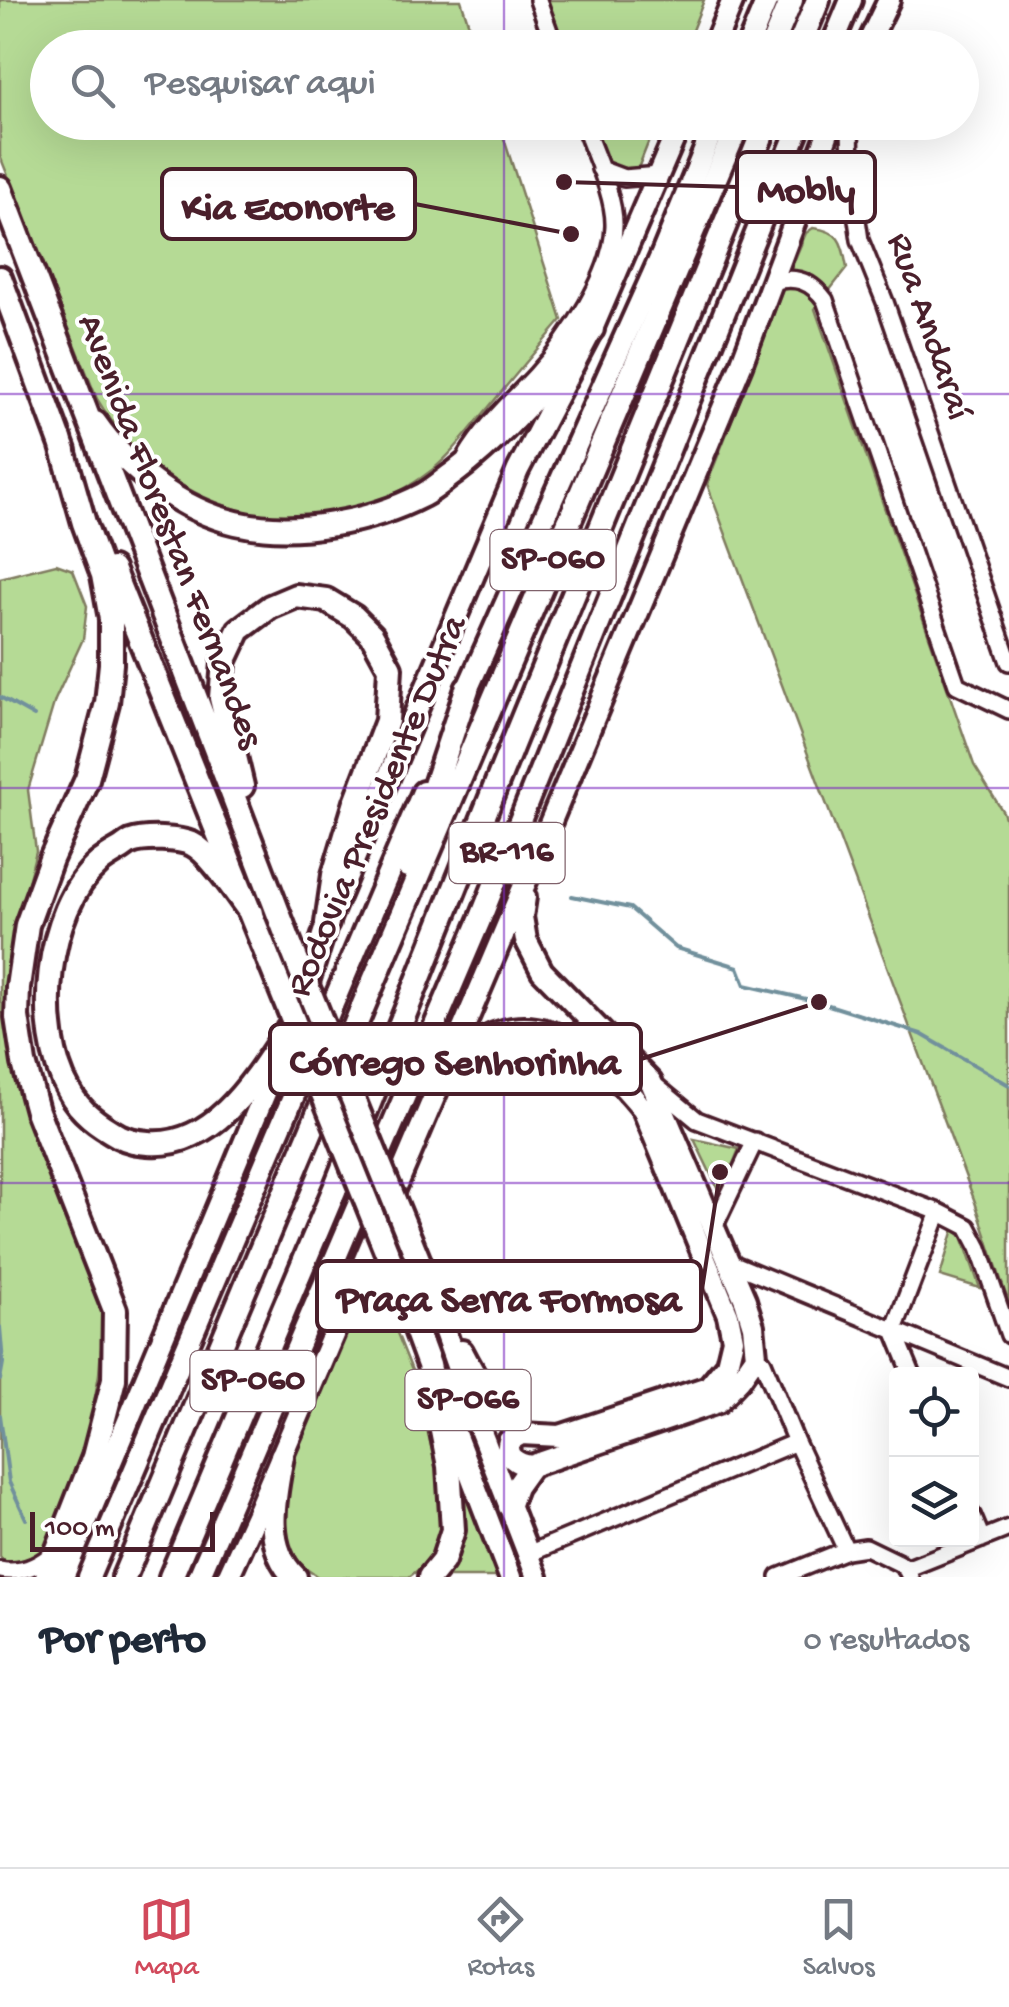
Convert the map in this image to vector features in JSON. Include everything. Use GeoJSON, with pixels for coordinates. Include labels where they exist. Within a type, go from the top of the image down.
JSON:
{"type":"FeatureCollection","features":[{"type":"Feature","properties":{"kind":"highway"},"geometry":{"type":"LineString","coordinates":[[778,30],[791,0]]}},
{"type":"Feature","properties":{"kind":"highway"},"geometry":{"type":"LineString","coordinates":[[806,30],[818,0]]}},
{"type":"Feature","properties":{"kind":"highway","name":"Rodovia Presidente Dutra"},"geometry":{"type":"LineString","coordinates":[[124,1577],[731,140]]}},
{"type":"Feature","properties":{"kind":"highway","name":"SP-060"},"geometry":{"type":"LineString","coordinates":[[170,1577],[336,1186],[760,140]]}},
{"type":"Feature","properties":{"kind":"highway","name":"Avenida Florestan Fernandes"},"geometry":{"type":"LineString","coordinates":[[0,188],[272,900]]}},
{"type":"Feature","properties":{"kind":"highway","name":"Avenida Florestan Fernandes"},"geometry":{"type":"LineString","coordinates":[[0,278],[60,439],[250,913]]}},
{"type":"Feature","properties":{"kind":"highway"},"geometry":{"type":"LineString","coordinates":[[81,403],[131,465],[197,510],[237,524],[283,528],[362,520],[425,494],[494,441],[592,329]]}},
{"type":"Feature","properties":{"kind":"highway"},"geometry":{"type":"LineString","coordinates":[[48,1577],[94,1456],[114,1378],[115,1310],[37,1112],[17,1017],[27,925],[87,779],[107,703],[111,664],[111,619],[103,575],[60,439]]}},
{"type":"Feature","properties":{"kind":"highway"},"geometry":{"type":"LineString","coordinates":[[272,900],[220,698],[224,662],[239,630],[270,607],[296,596],[326,600],[354,617],[372,635],[390,668],[387,721],[334,875],[327,924]]}},
{"type":"Feature","properties":{"kind":"highway"},"geometry":{"type":"LineString","coordinates":[[367,996],[467,689]]}},
{"type":"Feature","properties":{"kind":"highway"},"geometry":{"type":"LineString","coordinates":[[250,913],[214,863],[193,844],[166,838],[133,841],[98,864],[77,891],[60,925],[50,968],[48,1011],[56,1059],[69,1092],[94,1122],[128,1141],[167,1144],[197,1134],[249,1086],[297,1016]]}},
{"type":"Feature","properties":{"kind":"highway","name":"SP-066"},"geometry":{"type":"LineString","coordinates":[[272,900],[431,1292]]}},
{"type":"Feature","properties":{"kind":"highway","name":"SP-066"},"geometry":{"type":"LineString","coordinates":[[250,913],[429,1366]]}},
{"type":"Feature","properties":{"kind":"highway"},"geometry":{"type":"LineString","coordinates":[[429,1366],[449,1466],[453,1512],[449,1546],[430,1577]]}},
{"type":"Feature","properties":{"kind":"highway"},"geometry":{"type":"LineString","coordinates":[[282,1456],[275,1498],[275,1540],[283,1563],[295,1577]]}},
{"type":"Feature","properties":{"kind":"main road"},"geometry":{"type":"LineString","coordinates":[[720,30],[733,0]]}},
{"type":"Feature","properties":{"kind":"main road"},"geometry":{"type":"LineString","coordinates":[[754,30],[767,0]]}},
{"type":"Feature","properties":{"kind":"main road"},"geometry":{"type":"LineString","coordinates":[[839,30],[851,0]]}},
{"type":"Feature","properties":{"kind":"main road"},"geometry":{"type":"LineString","coordinates":[[875,30],[889,0]]}},
{"type":"Feature","properties":{"kind":"main road"},"geometry":{"type":"LineString","coordinates":[[63,1577],[297,1016],[327,924],[518,470],[592,329],[673,140]]}},
{"type":"Feature","properties":{"kind":"main road","name":"Rodovia Presidente Dutra"},"geometry":{"type":"LineString","coordinates":[[89,1577],[467,689],[662,254],[709,140]]}},
{"type":"Feature","properties":{"kind":"main road","name":"BR-116"},"geometry":{"type":"LineString","coordinates":[[199,1577],[480,920],[794,140]]}},
{"type":"Feature","properties":{"kind":"main road"},"geometry":{"type":"LineString","coordinates":[[228,1577],[529,874],[734,380],[825,140]]}},
{"type":"Feature","properties":{"kind":"main road"},"geometry":{"type":"LineString","coordinates":[[446,1068],[487,1037],[521,1027],[552,1031],[579,1046],[627,1089],[643,1110],[728,1315],[733,1339],[727,1364],[708,1387],[560,1436],[521,1434],[510,1440],[509,1455],[517,1463],[531,1466],[718,1402],[756,1356],[749,1313],[651,1082],[542,971],[526,940],[522,917],[529,874]]}},
{"type":"Feature","properties":{"kind":"main road"},"geometry":{"type":"LineString","coordinates":[[431,1292],[480,1385],[521,1434]]}},
{"type":"Feature","properties":{"kind":"main road","name":"SP-066"},"geometry":{"type":"LineString","coordinates":[[431,1292],[470,1406],[537,1577]]}},
{"type":"Feature","properties":{"kind":"main road","name":"SP-066"},"geometry":{"type":"LineString","coordinates":[[429,1366],[510,1577]]}},
{"type":"Feature","properties":{"kind":"main road"},"geometry":{"type":"LineString","coordinates":[[509,1507],[516,1487],[531,1466]]}},
{"type":"Feature","properties":{"kind":"street"},"geometry":{"type":"LineString","coordinates":[[538,0],[549,30]]}},
{"type":"Feature","properties":{"kind":"street"},"geometry":{"type":"LineString","coordinates":[[458,469],[494,417],[539,372],[571,330],[604,275],[614,226],[610,198],[590,140]]}},
{"type":"Feature","properties":{"kind":"street","name":"Rua Andaraí"},"geometry":{"type":"LineString","coordinates":[[850,140],[851,179],[860,240],[1009,662]]}},
{"type":"Feature","properties":{"kind":"street"},"geometry":{"type":"LineString","coordinates":[[600,169],[624,178],[658,175]]}},
{"type":"Feature","properties":{"kind":"street"},"geometry":{"type":"LineString","coordinates":[[773,282],[787,278],[802,281],[815,288],[824,300],[957,685],[1009,710]]}},
{"type":"Feature","properties":{"kind":"street"},"geometry":{"type":"LineString","coordinates":[[651,1082],[697,1120],[940,1212],[968,1227],[1009,1336]]}},
{"type":"Feature","properties":{"kind":"street"},"geometry":{"type":"LineString","coordinates":[[714,1225],[755,1142]]}},
{"type":"Feature","properties":{"kind":"street"},"geometry":{"type":"LineString","coordinates":[[909,1367],[894,1330],[940,1212]]}},
{"type":"Feature","properties":{"kind":"street"},"geometry":{"type":"LineString","coordinates":[[729,1262],[1009,1378]]}},
{"type":"Feature","properties":{"kind":"street"},"geometry":{"type":"LineString","coordinates":[[763,1362],[846,1550]]}},
{"type":"Feature","properties":{"kind":"street"},"geometry":{"type":"LineString","coordinates":[[528,1554],[796,1442]]}},
{"type":"Feature","properties":{"kind":"street"},"geometry":{"type":"LineString","coordinates":[[779,1577],[846,1550],[866,1547],[908,1573],[1009,1528]]}},
{"type":"Feature","properties":{"kind":"street"},"geometry":{"type":"LineString","coordinates":[[979,1532],[982,1539]]}},
{"type":"Feature","properties":{"kind":"street"},"geometry":{"type":"LineString","coordinates":[[8,1573],[35,1565],[56,1549]]}},
{"type":"Feature","properties":{"kind":"green space"},"geometry":{"type":"Polygon","coordinates":[[[0,0],[461,0],[471,30],[30,30],[30,140],[504,140],[562,320],[446,457],[388,497],[342,513],[295,518],[249,512],[204,497],[163,473],[127,440],[97,399],[0,156],[0,0]]]}},
{"type":"Feature","properties":{"kind":"green space"},"geometry":{"type":"Polygon","coordinates":[[[545,0],[704,0],[692,30],[556,30],[545,0]]]}},
{"type":"Feature","properties":{"kind":"green space"},"geometry":{"type":"Polygon","coordinates":[[[595,140],[649,140],[637,171],[609,168],[595,140]]]}},
{"type":"Feature","properties":{"kind":"green space"},"geometry":{"type":"Polygon","coordinates":[[[813,228],[830,232],[839,240],[847,268],[815,309],[974,765],[1009,829],[1009,1304],[975,1202],[707,484],[797,254],[806,233],[813,228]]]}},
{"type":"Feature","properties":{"kind":"green space"},"geometry":{"type":"Polygon","coordinates":[[[56,564],[73,570],[87,606],[83,639],[55,700],[28,790],[36,851],[17,926],[10,1013],[104,1313],[89,1431],[45,1553],[34,1559],[7,1563],[0,1557],[0,578],[56,564]]]}},
{"type":"Feature","properties":{"kind":"green space"},"geometry":{"type":"Polygon","coordinates":[[[694,1139],[739,1149],[721,1195],[694,1139]]]}},
{"type":"Feature","properties":{"kind":"green space"},"geometry":{"type":"Polygon","coordinates":[[[954,1229],[962,1236],[980,1288],[940,1276],[954,1229]]]}},
{"type":"Feature","properties":{"kind":"green space"},"geometry":{"type":"Polygon","coordinates":[[[371,1268],[415,1378],[444,1501],[440,1538],[428,1562],[409,1577],[318,1577],[302,1566],[287,1544],[283,1517],[289,1464],[371,1268]]]}},
{"type":"Feature","properties":{"kind":"green space"},"geometry":{"type":"Polygon","coordinates":[[[460,1477],[499,1577],[444,1577],[465,1516],[460,1477]]]}},
{"type":"Feature","properties":{"kind":"waterway"},"geometry":{"type":"LineString","coordinates":[[0,697],[34,716]]}},
{"type":"Feature","properties":{"kind":"waterway"},"geometry":{"type":"LineString","coordinates":[[572,896],[630,908],[676,948],[738,967],[745,985],[819,1002],[921,1034],[1009,1085]]}},
{"type":"Feature","properties":{"kind":"waterway"},"geometry":{"type":"LineString","coordinates":[[0,1327],[0,1380]]}},
{"type":"Feature","properties":{"kind":"waterway"},"geometry":{"type":"LineString","coordinates":[[0,1415],[9,1482],[26,1519]]}},
{"type":"Feature","properties":{"kind":"place","name":"Mobly"},"geometry":{"type":"Point","coordinates":[564,182]}},
{"type":"Feature","properties":{"kind":"place","name":"Kia Econorte"},"geometry":{"type":"Point","coordinates":[571,234]}},
{"type":"Feature","properties":{"kind":"place","name":"Córrego Senhorinha"},"geometry":{"type":"Point","coordinates":[819,1002]}},
{"type":"Feature","properties":{"kind":"place","name":"Praça Serra Formosa"},"geometry":{"type":"Point","coordinates":[720,1172]}}]}
